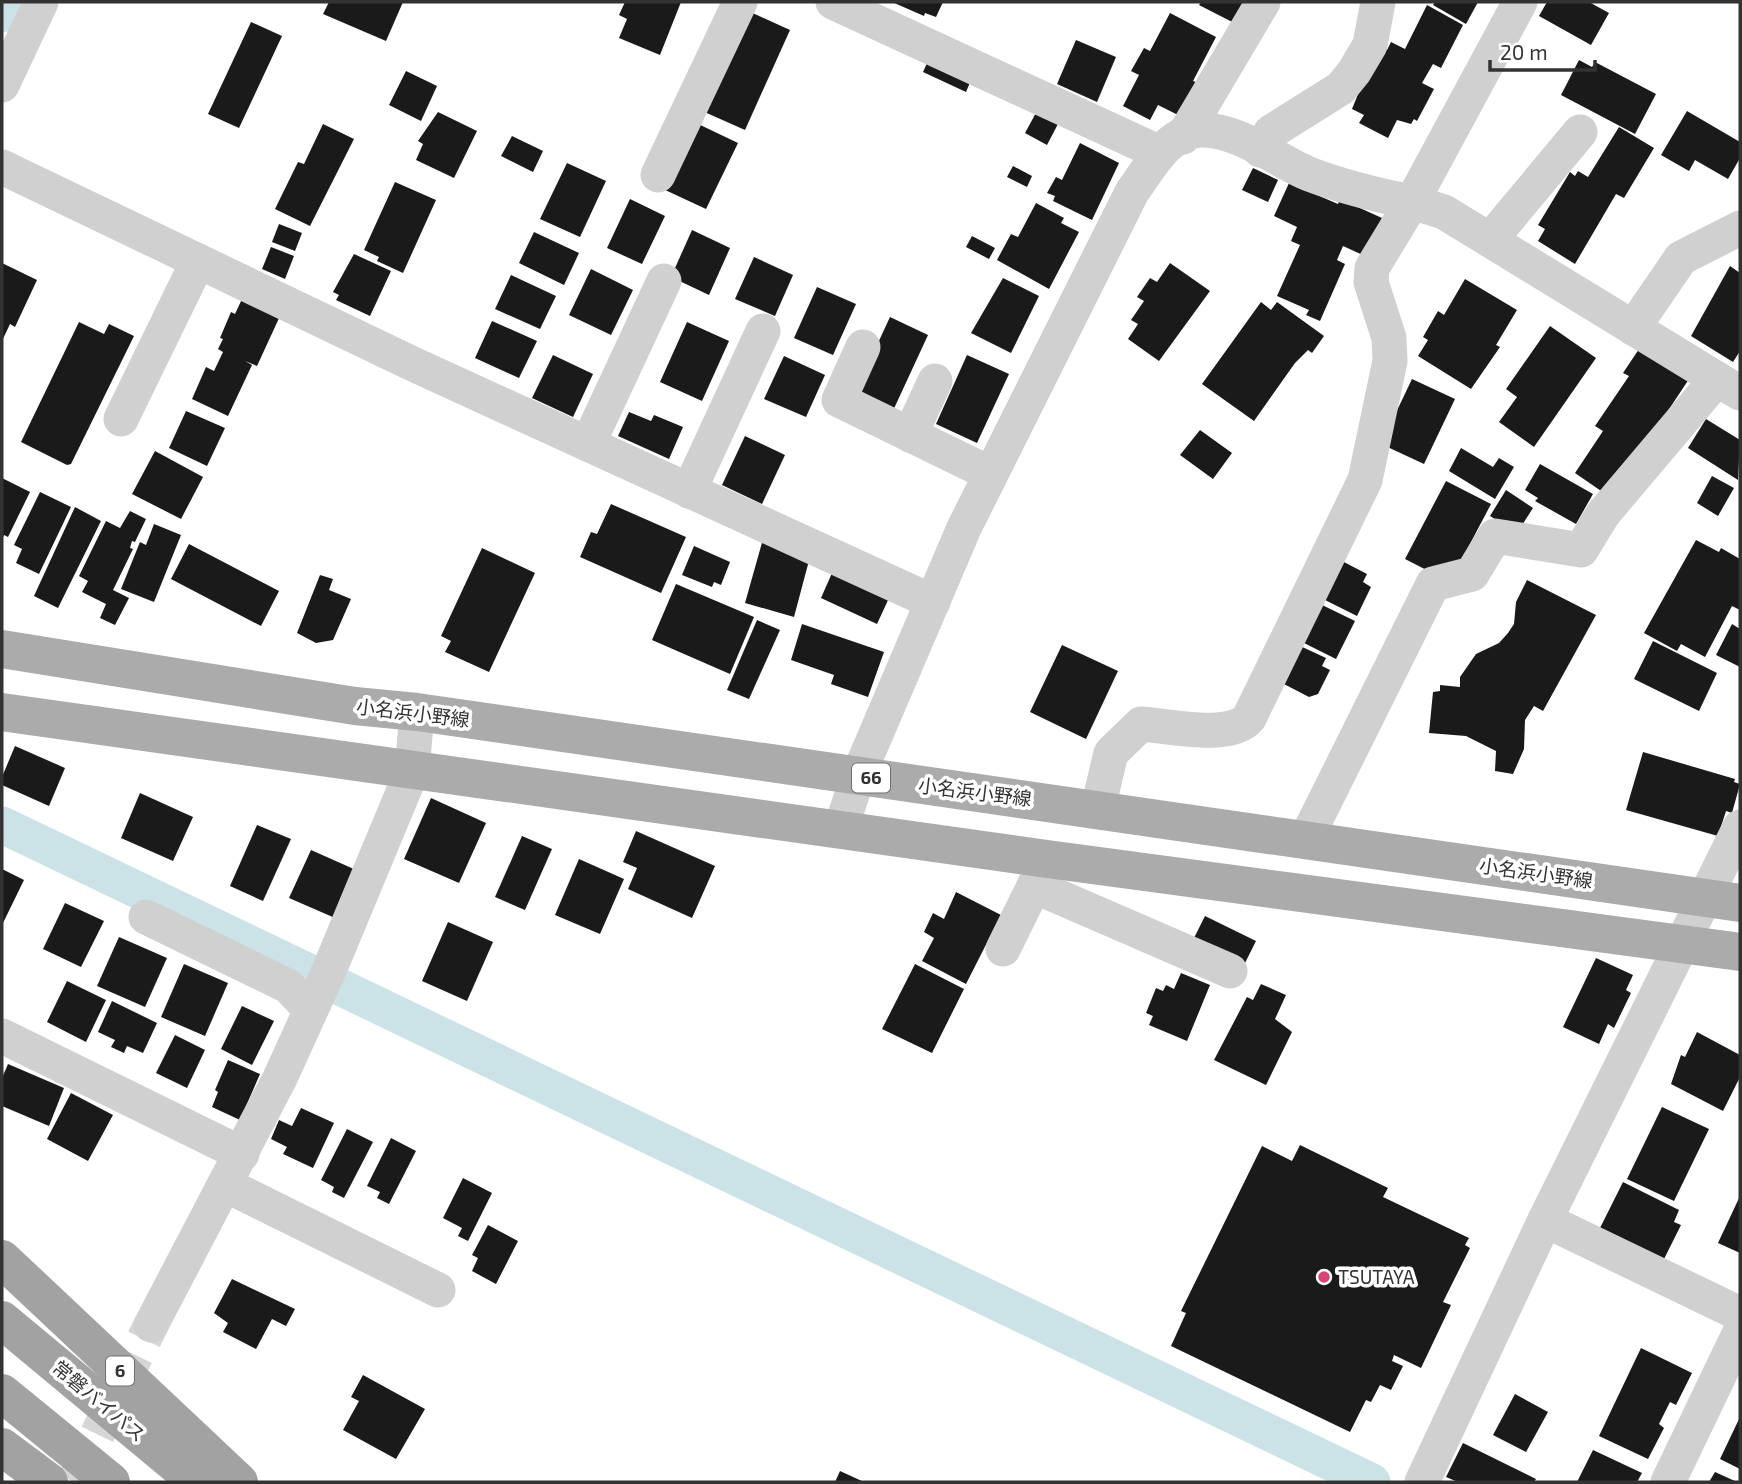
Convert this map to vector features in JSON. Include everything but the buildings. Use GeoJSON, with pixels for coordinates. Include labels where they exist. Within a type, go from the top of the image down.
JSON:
{"type":"FeatureCollection","features":[{"type":"Feature","properties":{"kind":"highway","name":"6"},"geometry":{"type":"LineString","coordinates":[[2,1259],[239,1482]]}},
{"type":"Feature","properties":{"kind":"highway","name":"常磐バイパス"},"geometry":{"type":"LineString","coordinates":[[2,1320],[197,1482]]}},
{"type":"Feature","properties":{"kind":"highway"},"geometry":{"type":"LineString","coordinates":[[2,1393],[111,1482]]}},
{"type":"Feature","properties":{"kind":"highway"},"geometry":{"type":"LineString","coordinates":[[2,1447],[49,1482]]}},
{"type":"Feature","properties":{"kind":"main road","name":"小名浜小野線"},"geometry":{"type":"LineString","coordinates":[[2,649],[355,706],[417,712],[1098,808],[1723,901]]}},
{"type":"Feature","properties":{"kind":"main road"},"geometry":{"type":"LineString","coordinates":[[2,712],[412,771],[841,828],[1041,872],[1683,943],[1740,952]]}},
{"type":"Feature","properties":{"kind":"street"},"geometry":{"type":"LineString","coordinates":[[2,85],[41,2]]}},
{"type":"Feature","properties":{"kind":"street"},"geometry":{"type":"LineString","coordinates":[[658,175],[740,2]]}},
{"type":"Feature","properties":{"kind":"street"},"geometry":{"type":"LineString","coordinates":[[833,2],[1172,145]]}},
{"type":"Feature","properties":{"kind":"street"},"geometry":{"type":"LineString","coordinates":[[841,828],[858,776],[991,474],[1132,192],[1172,145],[1263,2]]}},
{"type":"Feature","properties":{"kind":"street"},"geometry":{"type":"LineString","coordinates":[[1260,150],[1271,132],[1341,88],[1348,80],[1370,45],[1378,2]]}},
{"type":"Feature","properties":{"kind":"street"},"geometry":{"type":"LineString","coordinates":[[1098,808],[1111,753],[1141,724],[1223,730],[1240,728],[1249,718],[1365,480],[1390,361],[1389,338],[1371,282],[1373,268],[1412,202],[1520,2]]}},
{"type":"Feature","properties":{"kind":"street"},"geometry":{"type":"LineString","coordinates":[[1172,145],[1200,130],[1232,137],[1307,173],[1362,192],[1412,202],[1444,212],[1729,386],[1603,514],[1581,550],[1495,536],[1472,574],[1433,584],[1306,839]]}},
{"type":"Feature","properties":{"kind":"street"},"geometry":{"type":"LineString","coordinates":[[1490,240],[1580,132]]}},
{"type":"Feature","properties":{"kind":"street"},"geometry":{"type":"LineString","coordinates":[[2,167],[588,444],[933,602]]}},
{"type":"Feature","properties":{"kind":"street"},"geometry":{"type":"LineString","coordinates":[[1633,328],[1681,258],[1740,228]]}},
{"type":"Feature","properties":{"kind":"street"},"geometry":{"type":"LineString","coordinates":[[121,419],[198,261]]}},
{"type":"Feature","properties":{"kind":"street"},"geometry":{"type":"LineString","coordinates":[[588,444],[664,281]]}},
{"type":"Feature","properties":{"kind":"street"},"geometry":{"type":"LineString","coordinates":[[689,491],[763,331]]}},
{"type":"Feature","properties":{"kind":"street"},"geometry":{"type":"LineString","coordinates":[[863,347],[839,400],[991,474]]}},
{"type":"Feature","properties":{"kind":"street"},"geometry":{"type":"LineString","coordinates":[[910,435],[935,381]]}},
{"type":"Feature","properties":{"kind":"street"},"geometry":{"type":"LineString","coordinates":[[152,1325],[242,1154],[320,989],[412,771],[417,712]]}},
{"type":"Feature","properties":{"kind":"street"},"geometry":{"type":"LineString","coordinates":[[1422,1482],[1545,1220],[1683,943],[1723,901],[1740,827]]}},
{"type":"Feature","properties":{"kind":"street"},"geometry":{"type":"LineString","coordinates":[[1003,949],[1041,872],[1230,971]]}},
{"type":"Feature","properties":{"kind":"street"},"geometry":{"type":"LineString","coordinates":[[146,917],[288,986],[320,989]]}},
{"type":"Feature","properties":{"kind":"street"},"geometry":{"type":"LineString","coordinates":[[2,1036],[242,1154]]}},
{"type":"Feature","properties":{"kind":"street"},"geometry":{"type":"LineString","coordinates":[[226,1185],[438,1290]]}},
{"type":"Feature","properties":{"kind":"street"},"geometry":{"type":"LineString","coordinates":[[1545,1220],[1740,1314]]}},
{"type":"Feature","properties":{"kind":"street"},"geometry":{"type":"LineString","coordinates":[[1668,1482],[1740,1332]]}},
{"type":"Feature","properties":{"kind":"waterway"},"geometry":{"type":"LineString","coordinates":[[2,14],[7,2]]}},
{"type":"Feature","properties":{"kind":"waterway"},"geometry":{"type":"LineString","coordinates":[[2,825],[1372,1482]]}},
{"type":"Feature","properties":{"kind":"tunnel"},"geometry":{"type":"LineString","coordinates":[[74,1482],[151,1325]]}},
{"type":"Feature","properties":{"kind":"place","name":"TSUTAYA"},"geometry":{"type":"Point","coordinates":[1324,1277]}}]}
